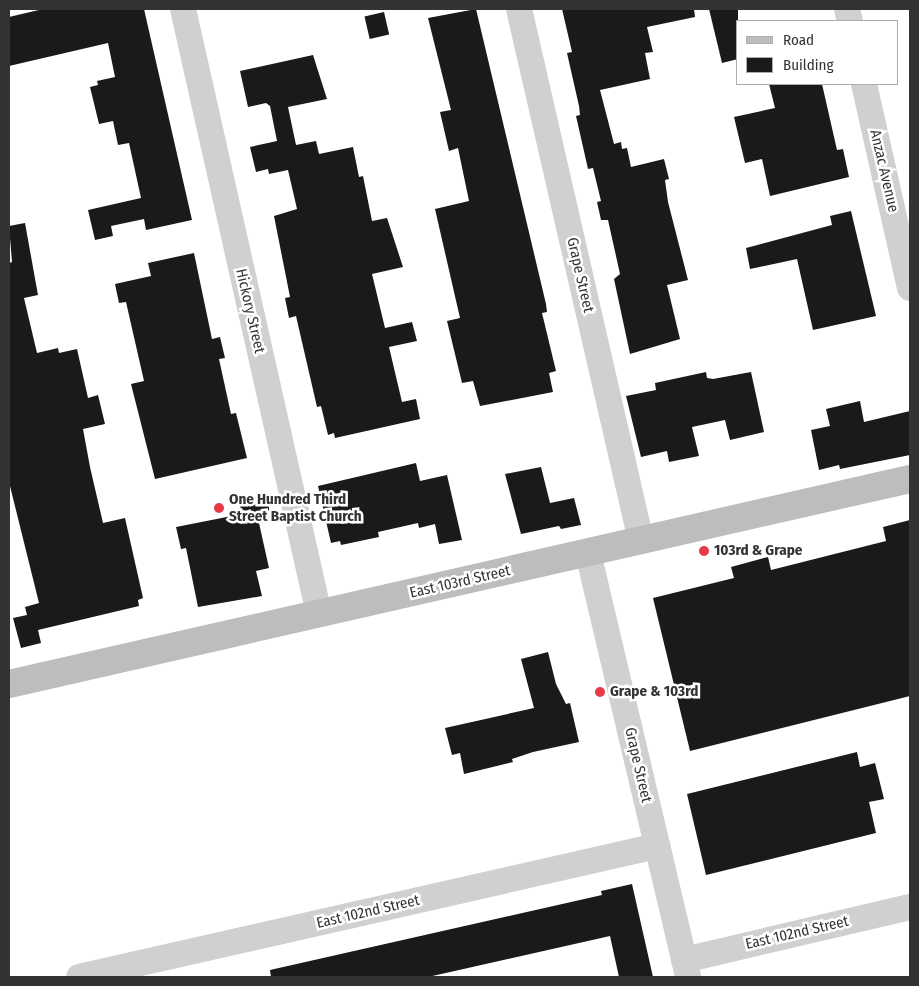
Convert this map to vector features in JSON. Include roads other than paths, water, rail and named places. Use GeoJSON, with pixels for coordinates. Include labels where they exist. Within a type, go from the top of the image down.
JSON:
{"type":"FeatureCollection","features":[{"type":"Feature","properties":{"kind":"street","name":"Hickory Street"},"geometry":{"type":"LineString","coordinates":[[183,9],[319,614]]}},
{"type":"Feature","properties":{"kind":"street","name":"Grape Street"},"geometry":{"type":"LineString","coordinates":[[519,9],[641,541]]}},
{"type":"Feature","properties":{"kind":"street","name":"Anzac Avenue"},"geometry":{"type":"LineString","coordinates":[[864,85],[910,288]]}},
{"type":"Feature","properties":{"kind":"street","name":"East 103rd Street"},"geometry":{"type":"LineString","coordinates":[[9,683],[910,480]]}},
{"type":"Feature","properties":{"kind":"street","name":"Grape Street"},"geometry":{"type":"LineString","coordinates":[[588,553],[686,968]]}},
{"type":"Feature","properties":{"kind":"street","name":"East 102nd Street"},"geometry":{"type":"LineString","coordinates":[[78,977],[657,846]]}},
{"type":"Feature","properties":{"kind":"street","name":"East 102nd Street"},"geometry":{"type":"LineString","coordinates":[[686,968],[910,907]]}},
{"type":"Feature","properties":{"kind":"place","name":"One Hundred Third Street Baptist Church"},"geometry":{"type":"Point","coordinates":[219,508]}},
{"type":"Feature","properties":{"kind":"place","name":"103rd & Grape"},"geometry":{"type":"Point","coordinates":[704,551]}},
{"type":"Feature","properties":{"kind":"place","name":"Grape & 103rd"},"geometry":{"type":"Point","coordinates":[600,692]}}]}
